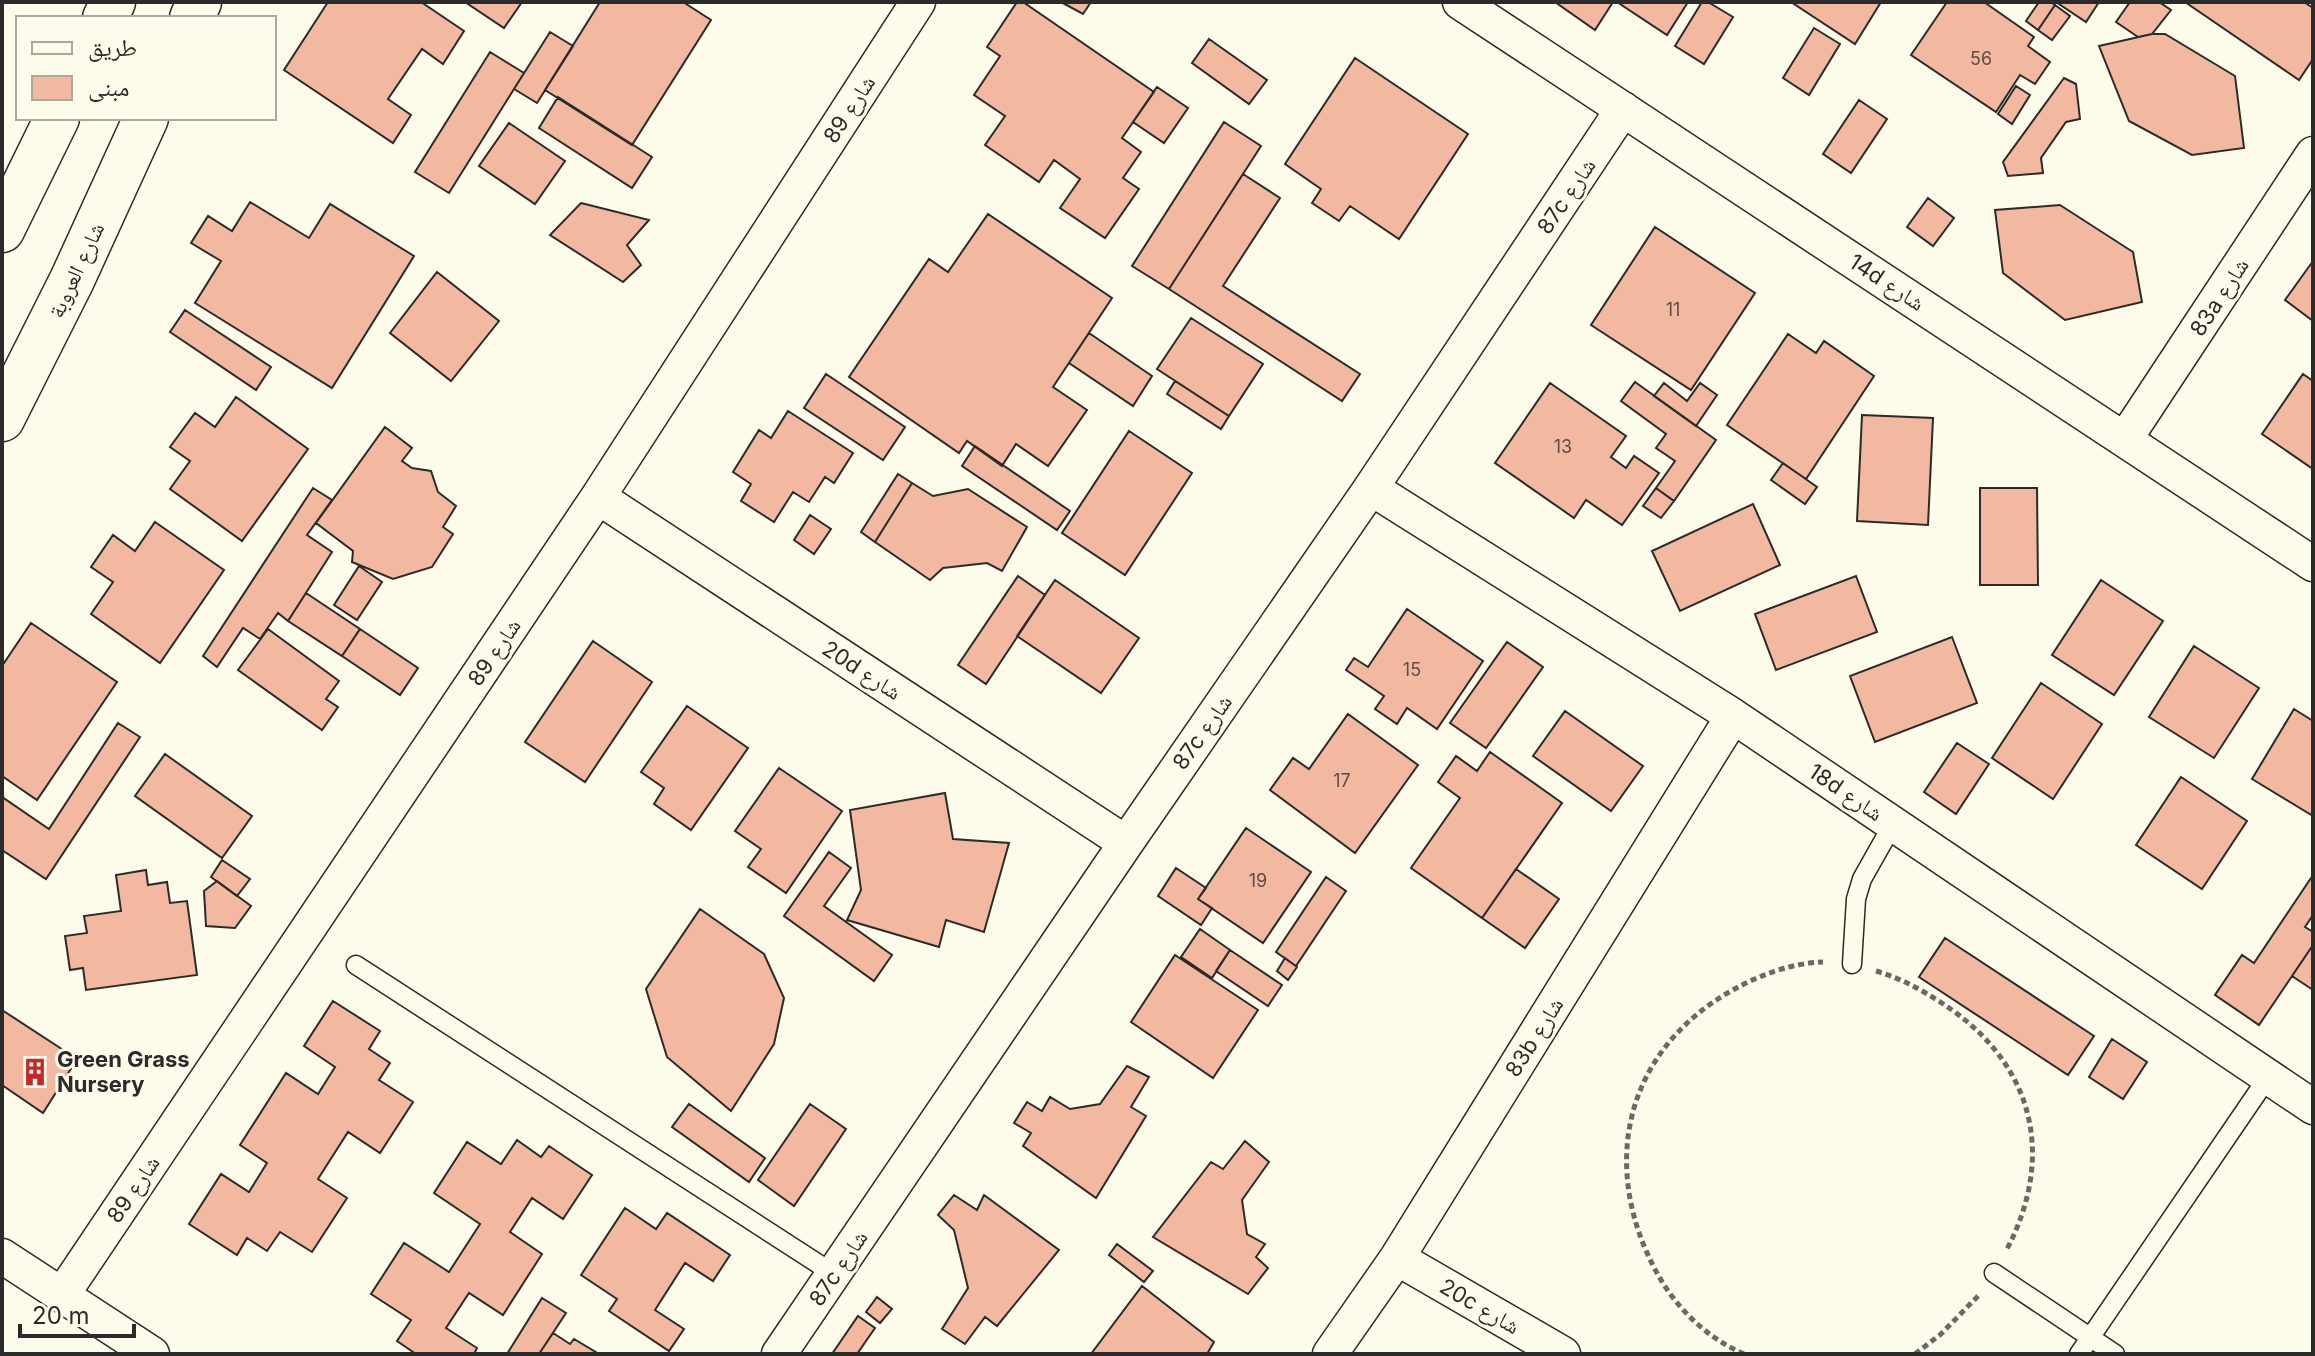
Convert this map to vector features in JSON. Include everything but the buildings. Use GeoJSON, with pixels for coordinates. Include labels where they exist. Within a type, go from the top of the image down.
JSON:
{"type":"FeatureCollection","features":[{"type":"Feature","properties":{"kind":"main road"},"geometry":{"type":"LineString","coordinates":[[2,230],[56,120]]}},
{"type":"Feature","properties":{"kind":"main road","name":"شارع العروبة"},"geometry":{"type":"LineString","coordinates":[[2,419],[72,280],[145,120]]}},
{"type":"Feature","properties":{"kind":"street","name":"شارع 89"},"geometry":{"type":"LineString","coordinates":[[62,1295],[598,497],[918,2]]}},
{"type":"Feature","properties":{"kind":"street","name":"14d شارع"},"geometry":{"type":"LineString","coordinates":[[1460,2],[2313,564]]}},
{"type":"Feature","properties":{"kind":"street","name":"87c شارع"},"geometry":{"type":"LineString","coordinates":[[779,1354],[1371,488],[1623,109]]}},
{"type":"Feature","properties":{"kind":"street","name":"83a شارع"},"geometry":{"type":"LineString","coordinates":[[2125,439],[2313,154]]}},
{"type":"Feature","properties":{"kind":"street","name":"18d شارع"},"geometry":{"type":"LineString","coordinates":[[1371,488],[1733,716],[2313,1107]]}},
{"type":"Feature","properties":{"kind":"street","name":"20d شارع"},"geometry":{"type":"LineString","coordinates":[[598,497],[1126,843]]}},
{"type":"Feature","properties":{"kind":"street","name":"83b شارع"},"geometry":{"type":"LineString","coordinates":[[1330,1354],[1397,1258],[1733,716]]}},
{"type":"Feature","properties":{"kind":"street"},"geometry":{"type":"LineString","coordinates":[[2,1256],[152,1354]]}},
{"type":"Feature","properties":{"kind":"street","name":"20c شارع"},"geometry":{"type":"LineString","coordinates":[[1397,1258],[1563,1354]]}},
{"type":"Feature","properties":{"kind":"lane"},"geometry":{"type":"LineString","coordinates":[[1852,964],[1856,899],[1862,879],[1893,824]]}},
{"type":"Feature","properties":{"kind":"lane"},"geometry":{"type":"LineString","coordinates":[[356,965],[834,1274]]}},
{"type":"Feature","properties":{"kind":"lane"},"geometry":{"type":"LineString","coordinates":[[2079,1354],[2268,1077]]}},
{"type":"Feature","properties":{"kind":"lane"},"geometry":{"type":"LineString","coordinates":[[1994,1273],[2115,1354]]}},
{"type":"Feature","properties":{"kind":"path"},"geometry":{"type":"LineString","coordinates":[[1744,1354],[1704,1331],[1662,1282],[1646,1253],[1627,1192],[1626,1136],[1642,1083],[1656,1059],[1697,1014],[1721,996],[1748,982],[1782,969],[1819,962],[1852,964],[1895,976],[1932,996],[1986,1038],[2017,1082],[2027,1108],[2032,1134],[2030,1189],[2010,1244],[1994,1273],[1964,1311],[1915,1354]]}},
{"type":"Feature","properties":{"kind":"place","name":"Green Grass Nursery"},"geometry":{"type":"Point","coordinates":[35,1072]}}]}
